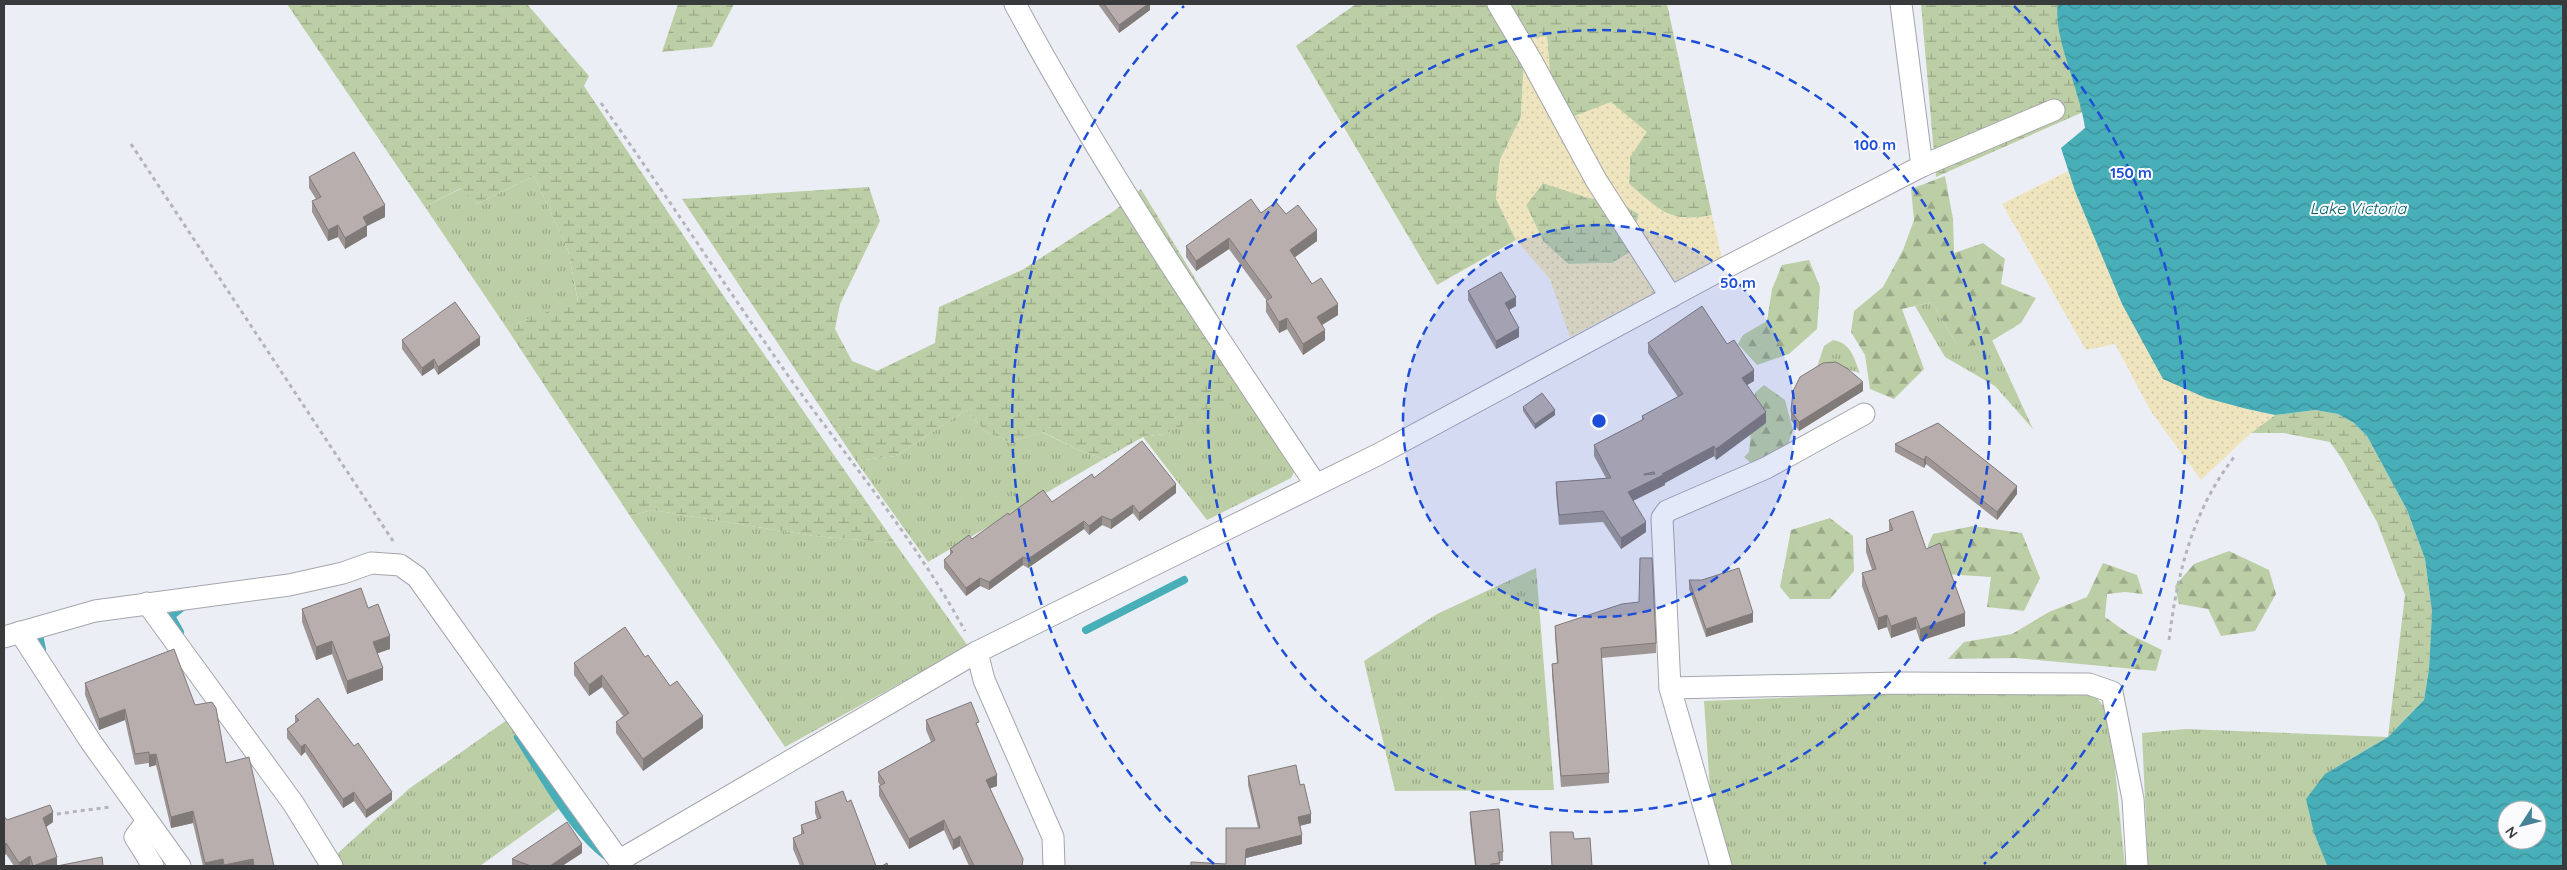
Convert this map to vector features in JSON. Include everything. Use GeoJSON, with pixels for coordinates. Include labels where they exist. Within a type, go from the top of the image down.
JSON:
{"type":"FeatureCollection","features":[{"type":"Feature","properties":{"kind":"street"},"geometry":{"type":"LineString","coordinates":[[1015,4],[1088,132],[1182,284],[1316,484]]}},
{"type":"Feature","properties":{"kind":"street"},"geometry":{"type":"LineString","coordinates":[[1498,4],[1531,60],[1596,180],[1671,297]]}},
{"type":"Feature","properties":{"kind":"street"},"geometry":{"type":"LineString","coordinates":[[1901,4],[1922,166]]}},
{"type":"Feature","properties":{"kind":"street"},"geometry":{"type":"LineString","coordinates":[[180,866],[12,634],[95,611],[289,585],[343,573],[371,563],[400,565],[417,577],[622,863],[977,652],[1379,454],[1671,297],[1922,166],[2054,110]]}},
{"type":"Feature","properties":{"kind":"street"},"geometry":{"type":"LineString","coordinates":[[1720,866],[1670,688],[1666,627],[1664,515],[1667,511],[1766,468],[1864,414]]}},
{"type":"Feature","properties":{"kind":"street"},"geometry":{"type":"LineString","coordinates":[[147,603],[294,804],[332,866]]}},
{"type":"Feature","properties":{"kind":"street"},"geometry":{"type":"LineString","coordinates":[[977,652],[984,680],[1053,838],[1054,866]]}},
{"type":"Feature","properties":{"kind":"street"},"geometry":{"type":"LineString","coordinates":[[1670,688],[1900,684],[2089,684],[2112,692],[2133,799],[2137,866]]}},
{"type":"Feature","properties":{"kind":"street"},"geometry":{"type":"LineString","coordinates":[[147,821],[135,837],[153,866]]}},
{"type":"Feature","properties":{"kind":"path"},"geometry":{"type":"LineString","coordinates":[[601,103],[789,376],[912,546],[952,606],[977,652]]}},
{"type":"Feature","properties":{"kind":"path"},"geometry":{"type":"LineString","coordinates":[[131,144],[395,544]]}},
{"type":"Feature","properties":{"kind":"path"},"geometry":{"type":"LineString","coordinates":[[2169,640],[2173,608],[2185,553],[2207,499],[2222,472],[2235,456]]}},
{"type":"Feature","properties":{"kind":"path"},"geometry":{"type":"LineString","coordinates":[[41,816],[113,807]]}},
{"type":"Feature","properties":{"kind":"green space"},"geometry":{"type":"Polygon","coordinates":[[[287,4],[527,4],[589,76],[584,86],[727,301],[895,543],[814,536],[652,510],[630,516],[506,327],[578,301],[568,250],[534,176],[477,204],[461,188],[425,207],[287,4]]]}},
{"type":"Feature","properties":{"kind":"green space"},"geometry":{"type":"Polygon","coordinates":[[[678,4],[734,4],[712,47],[662,52],[678,4]]]}},
{"type":"Feature","properties":{"kind":"green space"},"geometry":{"type":"Polygon","coordinates":[[[1356,4],[1667,4],[1712,215],[1685,218],[1666,213],[1629,184],[1630,157],[1569,118],[1551,86],[1547,37],[1525,40],[1521,117],[1500,160],[1496,198],[1516,240],[1437,285],[1296,46],[1356,4]]]}},
{"type":"Feature","properties":{"kind":"green space"},"geometry":{"type":"Polygon","coordinates":[[[1921,4],[2058,4],[2062,41],[2083,112],[1936,177],[1921,4]]]}},
{"type":"Feature","properties":{"kind":"green space"},"geometry":{"type":"Polygon","coordinates":[[[534,176],[568,250],[578,302],[506,327],[425,207],[462,188],[477,204],[534,176]]]}},
{"type":"Feature","properties":{"kind":"green space"},"geometry":{"type":"Polygon","coordinates":[[[1945,176],[1953,219],[1954,253],[1983,243],[2005,259],[2001,284],[2036,298],[2021,323],[1985,345],[1957,345],[1932,302],[1902,309],[1924,369],[1894,399],[1870,389],[1865,355],[1851,332],[1854,311],[1883,287],[1903,250],[1914,220],[1911,189],[1945,176]]]}},
{"type":"Feature","properties":{"kind":"green space"},"geometry":{"type":"Polygon","coordinates":[[[1543,183],[1589,198],[1615,200],[1639,214],[1629,253],[1612,263],[1568,264],[1543,241],[1526,205],[1543,183]]]}},
{"type":"Feature","properties":{"kind":"green space"},"geometry":{"type":"Polygon","coordinates":[[[869,187],[880,221],[840,304],[835,329],[852,361],[877,371],[935,343],[939,307],[1022,270],[1114,211],[1141,189],[1259,384],[1225,409],[1163,434],[1143,437],[1104,459],[1076,449],[1043,432],[1009,442],[985,431],[966,410],[896,456],[856,461],[682,199],[869,187]]]}},
{"type":"Feature","properties":{"kind":"green space"},"geometry":{"type":"Polygon","coordinates":[[[1809,260],[1820,287],[1817,329],[1789,354],[1757,365],[1738,344],[1743,335],[1767,321],[1772,289],[1782,265],[1809,260]]]}},
{"type":"Feature","properties":{"kind":"green space"},"geometry":{"type":"Polygon","coordinates":[[[1932,302],[1957,345],[1984,345],[1992,340],[2033,429],[1995,386],[1945,357],[1915,306],[1932,302]]]}},
{"type":"Feature","properties":{"kind":"green space"},"geometry":{"type":"Polygon","coordinates":[[[1833,340],[1844,344],[1848,348],[1854,357],[1860,373],[1833,365],[1817,367],[1824,346],[1833,340]]]}},
{"type":"Feature","properties":{"kind":"green space"},"geometry":{"type":"Polygon","coordinates":[[[1259,384],[1300,461],[1291,478],[1207,520],[1143,437],[1163,434],[1259,384]]]}},
{"type":"Feature","properties":{"kind":"green space"},"geometry":{"type":"Polygon","coordinates":[[[1764,385],[1785,400],[1793,430],[1788,444],[1751,463],[1744,457],[1749,452],[1755,393],[1764,385]]]}},
{"type":"Feature","properties":{"kind":"green space"},"geometry":{"type":"Polygon","coordinates":[[[966,410],[985,431],[1009,442],[1042,432],[1076,449],[1104,459],[928,562],[856,461],[896,456],[966,410]]]}},
{"type":"Feature","properties":{"kind":"green space"},"geometry":{"type":"Polygon","coordinates":[[[2315,410],[2338,414],[2354,423],[2367,436],[2407,510],[2425,559],[2432,612],[2429,669],[2424,700],[2388,737],[2405,595],[2377,522],[2342,459],[2330,442],[2284,433],[2251,433],[2275,415],[2315,410]]]}},
{"type":"Feature","properties":{"kind":"green space"},"geometry":{"type":"Polygon","coordinates":[[[652,510],[814,536],[895,543],[968,646],[785,747],[630,516],[652,510]]]}},
{"type":"Feature","properties":{"kind":"green space"},"geometry":{"type":"Polygon","coordinates":[[[1830,518],[1853,536],[1854,571],[1830,599],[1790,599],[1780,587],[1791,530],[1830,518]]]}},
{"type":"Feature","properties":{"kind":"green space"},"geometry":{"type":"Polygon","coordinates":[[[1973,526],[2022,533],[2040,578],[2024,611],[1987,607],[1991,577],[1929,573],[1928,545],[1933,534],[1973,526]]]}},
{"type":"Feature","properties":{"kind":"green space"},"geometry":{"type":"Polygon","coordinates":[[[2229,551],[2269,570],[2276,594],[2255,631],[2221,636],[2208,609],[2179,604],[2175,586],[2194,564],[2229,551]]]}},
{"type":"Feature","properties":{"kind":"green space"},"geometry":{"type":"Polygon","coordinates":[[[2103,563],[2137,575],[2143,594],[2125,592],[2107,594],[2105,617],[2129,634],[2162,650],[2156,671],[2016,658],[1948,659],[1964,642],[2012,634],[2049,612],[2087,597],[2103,563]]]}},
{"type":"Feature","properties":{"kind":"green space"},"geometry":{"type":"Polygon","coordinates":[[[1536,568],[1554,790],[1395,791],[1364,661],[1437,614],[1536,568]]]}},
{"type":"Feature","properties":{"kind":"green space"},"geometry":{"type":"Polygon","coordinates":[[[1952,691],[2092,692],[2105,708],[2112,739],[2125,866],[1730,866],[1710,789],[1704,701],[1952,691]]]}},
{"type":"Feature","properties":{"kind":"green space"},"geometry":{"type":"Polygon","coordinates":[[[507,720],[560,808],[480,866],[339,866],[335,860],[339,852],[410,788],[507,720]]]}},
{"type":"Feature","properties":{"kind":"green space"},"geometry":{"type":"Polygon","coordinates":[[[2186,729],[2388,737],[2327,773],[2314,833],[2328,866],[2148,866],[2142,733],[2186,729]]]}},
{"type":"Feature","properties":{"kind":"sand"},"geometry":{"type":"Polygon","coordinates":[[[1547,36],[1551,86],[1569,118],[1611,102],[1647,132],[1630,157],[1629,184],[1666,213],[1685,218],[1712,215],[1722,258],[1570,337],[1550,279],[1516,240],[1496,199],[1500,160],[1521,117],[1525,39],[1547,36]],[[1543,183],[1526,205],[1543,241],[1568,264],[1612,263],[1629,253],[1639,214],[1615,200],[1589,198],[1543,183]]]}},
{"type":"Feature","properties":{"kind":"sand"},"geometry":{"type":"Polygon","coordinates":[[[2068,171],[2122,304],[2247,409],[2275,415],[2251,433],[2201,480],[2150,410],[2115,344],[2086,350],[2002,204],[2068,171]]]}},
{"type":"Feature","properties":{"kind":"water","name":"Lake Victoria"},"geometry":{"type":"Polygon","coordinates":[[[2058,4],[2563,4],[2563,866],[2327,865],[2314,833],[2306,799],[2325,774],[2388,737],[2424,700],[2429,669],[2432,612],[2425,559],[2407,510],[2367,436],[2354,423],[2338,414],[2315,410],[2275,415],[2247,409],[2206,398],[2163,379],[2122,304],[2075,191],[2061,148],[2085,128],[2059,32],[2058,4]]]}},
{"type":"Feature","properties":{"kind":"building"},"geometry":{"type":"Polygon","coordinates":[[[1104,4],[1148,4],[1119,25],[1104,4]]]}},
{"type":"Feature","properties":{"kind":"building"},"geometry":{"type":"Polygon","coordinates":[[[354,152],[385,205],[363,217],[367,225],[345,238],[338,225],[328,230],[312,201],[321,197],[309,177],[354,152]]]}},
{"type":"Feature","properties":{"kind":"building"},"geometry":{"type":"Polygon","coordinates":[[[1251,199],[1261,213],[1276,202],[1286,214],[1298,205],[1317,230],[1290,250],[1312,284],[1321,278],[1338,304],[1317,317],[1325,330],[1303,344],[1287,318],[1279,322],[1266,301],[1272,297],[1229,238],[1196,261],[1186,246],[1251,199]]]}},
{"type":"Feature","properties":{"kind":"building"},"geometry":{"type":"Polygon","coordinates":[[[1501,272],[1516,297],[1505,303],[1519,328],[1496,341],[1468,291],[1501,272]]]}},
{"type":"Feature","properties":{"kind":"building"},"geometry":{"type":"Polygon","coordinates":[[[455,302],[480,337],[438,367],[434,359],[422,368],[402,340],[455,302]]]}},
{"type":"Feature","properties":{"kind":"building"},"geometry":{"type":"Polygon","coordinates":[[[1702,306],[1727,344],[1734,340],[1754,370],[1742,378],[1766,412],[1716,449],[1714,446],[1662,474],[1665,474],[1628,492],[1646,522],[1621,538],[1603,511],[1559,515],[1556,482],[1611,478],[1594,445],[1644,419],[1642,416],[1683,394],[1648,343],[1702,306]],[[1654,472],[1644,475],[1655,474],[1654,472]]]}},
{"type":"Feature","properties":{"kind":"building"},"geometry":{"type":"Polygon","coordinates":[[[1836,362],[1848,369],[1863,382],[1799,422],[1791,411],[1793,391],[1800,377],[1823,363],[1836,362]]]}},
{"type":"Feature","properties":{"kind":"building"},"geometry":{"type":"Polygon","coordinates":[[[1542,393],[1555,410],[1535,424],[1523,407],[1542,393]]]}},
{"type":"Feature","properties":{"kind":"building"},"geometry":{"type":"Polygon","coordinates":[[[1938,423],[2017,486],[1997,512],[1926,456],[1924,460],[1895,444],[1938,423]]]}},
{"type":"Feature","properties":{"kind":"building"},"geometry":{"type":"Polygon","coordinates":[[[1142,441],[1176,484],[1139,513],[1133,505],[1111,520],[1102,516],[1089,526],[1084,521],[1028,559],[1023,557],[989,582],[980,578],[966,588],[944,560],[953,552],[950,549],[969,535],[972,539],[1043,490],[1052,502],[1092,474],[1094,478],[1142,441]]]}},
{"type":"Feature","properties":{"kind":"building"},"geometry":{"type":"Polygon","coordinates":[[[1913,511],[1926,549],[1940,543],[1965,613],[1920,629],[1916,617],[1891,626],[1887,615],[1878,618],[1862,573],[1876,569],[1866,539],[1893,530],[1889,520],[1913,511]]]}},
{"type":"Feature","properties":{"kind":"building"},"geometry":{"type":"Polygon","coordinates":[[[1640,558],[1652,558],[1656,643],[1601,648],[1609,773],[1561,776],[1552,664],[1558,663],[1555,626],[1622,604],[1639,602],[1640,558]]]}},
{"type":"Feature","properties":{"kind":"building"},"geometry":{"type":"Polygon","coordinates":[[[1739,568],[1753,613],[1706,629],[1689,580],[1702,580],[1739,568]]]}},
{"type":"Feature","properties":{"kind":"building"},"geometry":{"type":"Polygon","coordinates":[[[361,588],[368,608],[378,604],[390,636],[373,642],[383,668],[347,681],[332,641],[316,647],[302,609],[361,588]]]}},
{"type":"Feature","properties":{"kind":"building"},"geometry":{"type":"Polygon","coordinates":[[[625,627],[645,657],[648,655],[670,686],[677,681],[703,716],[643,759],[616,722],[629,713],[602,675],[589,685],[574,663],[625,627]]]}},
{"type":"Feature","properties":{"kind":"building"},"geometry":{"type":"Polygon","coordinates":[[[174,649],[195,705],[212,702],[216,708],[226,763],[249,757],[274,866],[254,866],[253,859],[224,865],[223,859],[205,863],[193,811],[171,817],[156,754],[149,755],[149,752],[135,754],[125,709],[99,719],[85,683],[174,649]]]}},
{"type":"Feature","properties":{"kind":"building"},"geometry":{"type":"Polygon","coordinates":[[[318,698],[354,746],[358,743],[392,792],[366,810],[354,792],[343,799],[305,744],[301,747],[287,729],[299,720],[295,716],[318,698]]]}},
{"type":"Feature","properties":{"kind":"building"},"geometry":{"type":"Polygon","coordinates":[[[971,702],[979,722],[976,723],[997,775],[986,780],[1023,859],[1022,866],[974,866],[960,836],[953,840],[944,820],[909,839],[879,786],[885,783],[878,772],[935,740],[926,720],[971,702]]]}},
{"type":"Feature","properties":{"kind":"building"},"geometry":{"type":"Polygon","coordinates":[[[1296,765],[1300,785],[1304,784],[1311,814],[1298,817],[1302,835],[1246,849],[1245,866],[1191,866],[1191,862],[1226,864],[1226,828],[1260,828],[1248,776],[1296,765]]]}},
{"type":"Feature","properties":{"kind":"building"},"geometry":{"type":"Polygon","coordinates":[[[843,791],[847,802],[851,800],[876,866],[804,866],[793,838],[804,833],[801,825],[821,818],[815,802],[843,791]]]}},
{"type":"Feature","properties":{"kind":"building"},"geometry":{"type":"Polygon","coordinates":[[[50,805],[53,812],[43,818],[57,857],[33,866],[30,856],[19,863],[6,843],[4,845],[4,816],[7,820],[50,805]]]}},
{"type":"Feature","properties":{"kind":"building"},"geometry":{"type":"Polygon","coordinates":[[[1499,809],[1503,852],[1498,852],[1500,863],[1491,864],[1490,866],[1476,866],[1470,812],[1499,809]]]}},
{"type":"Feature","properties":{"kind":"building"},"geometry":{"type":"Polygon","coordinates":[[[567,822],[582,844],[550,866],[531,866],[512,859],[567,822]]]}},
{"type":"Feature","properties":{"kind":"building"},"geometry":{"type":"Polygon","coordinates":[[[1550,832],[1573,832],[1574,839],[1590,838],[1592,866],[1552,866],[1550,832]]]}},
{"type":"Feature","properties":{"kind":"building"},"geometry":{"type":"Polygon","coordinates":[[[102,857],[103,866],[57,866],[102,857]]]}},
{"type":"Feature","properties":{"kind":"waterway"},"geometry":{"type":"LineString","coordinates":[[1086,630],[1184,580]]}},
{"type":"Feature","properties":{"kind":"waterway"},"geometry":{"type":"LineString","coordinates":[[180,632],[171,616],[185,605]]}},
{"type":"Feature","properties":{"kind":"waterway"},"geometry":{"type":"LineString","coordinates":[[42,649],[39,635],[45,632]]}},
{"type":"Feature","properties":{"kind":"waterway"},"geometry":{"type":"LineString","coordinates":[[518,737],[569,817],[593,845],[606,856]]}}]}
